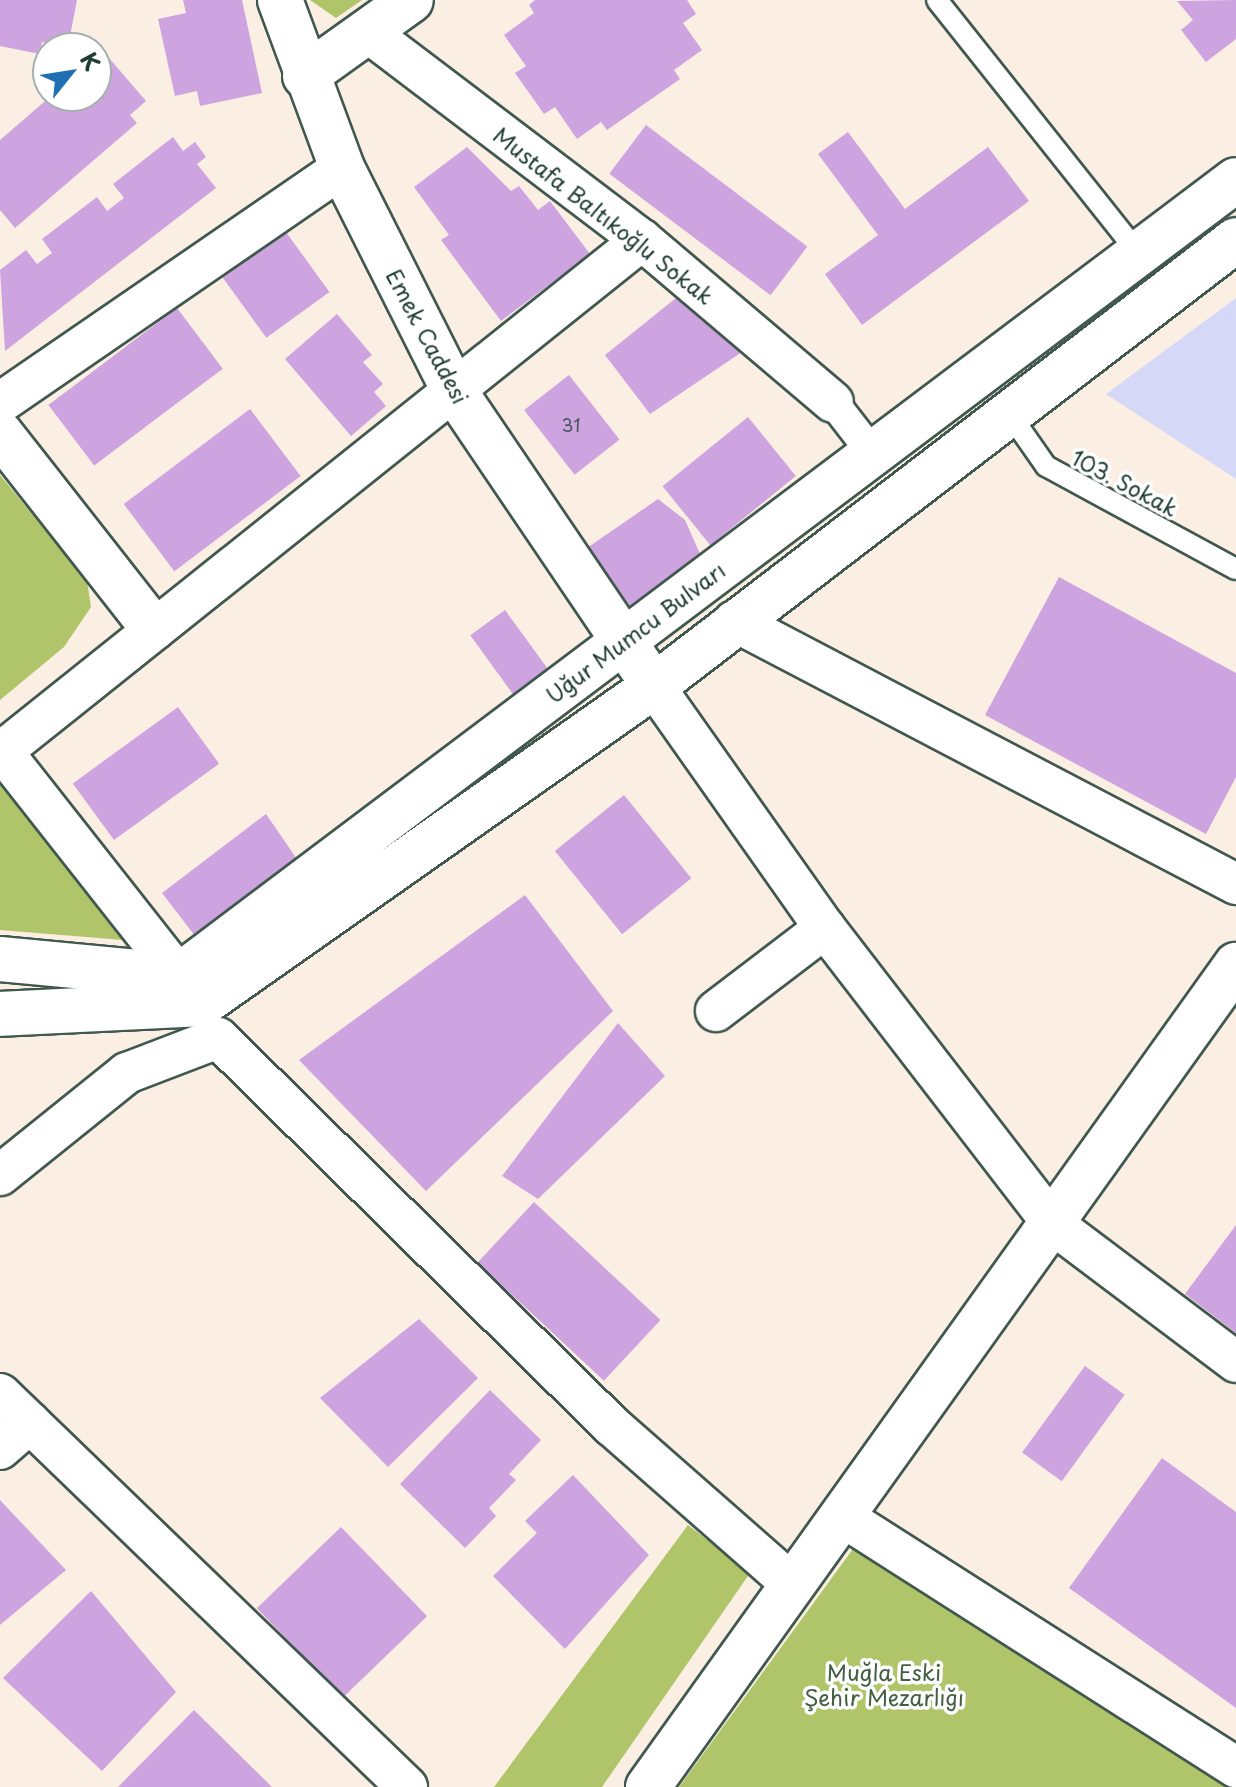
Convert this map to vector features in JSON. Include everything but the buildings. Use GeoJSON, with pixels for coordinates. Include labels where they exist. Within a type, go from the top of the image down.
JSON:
{"type":"FeatureCollection","features":[{"type":"Feature","properties":{"kind":"main road","name":"Emek Caddesi"},"geometry":{"type":"LineString","coordinates":[[280,0],[305,76],[342,168],[453,389],[626,639],[654,686]]}},
{"type":"Feature","properties":{"kind":"main road"},"geometry":{"type":"LineString","coordinates":[[305,76],[411,0]]}},
{"type":"Feature","properties":{"kind":"main road","name":"Uğur Mumcu Bulvarı"},"geometry":{"type":"LineString","coordinates":[[179,976],[1236,180]]}},
{"type":"Feature","properties":{"kind":"main road"},"geometry":{"type":"LineString","coordinates":[[0,1014],[202,1004],[654,686],[734,621],[1011,416],[1236,240]]}},
{"type":"Feature","properties":{"kind":"main road"},"geometry":{"type":"LineString","coordinates":[[0,433],[153,628]]}},
{"type":"Feature","properties":{"kind":"main road"},"geometry":{"type":"LineString","coordinates":[[0,959],[179,976]]}},
{"type":"Feature","properties":{"kind":"main road"},"geometry":{"type":"LineString","coordinates":[[648,1787],[1236,965]]}},
{"type":"Feature","properties":{"kind":"street","name":"Mustafa Baltıkoğlu Sokak"},"geometry":{"type":"LineString","coordinates":[[369,33],[642,240],[833,402]]}},
{"type":"Feature","properties":{"kind":"street"},"geometry":{"type":"LineString","coordinates":[[0,403],[342,168]]}},
{"type":"Feature","properties":{"kind":"street"},"geometry":{"type":"LineString","coordinates":[[179,976],[1,752],[642,240]]}},
{"type":"Feature","properties":{"kind":"street"},"geometry":{"type":"LineString","coordinates":[[833,402],[874,455]]}},
{"type":"Feature","properties":{"kind":"street"},"geometry":{"type":"LineString","coordinates":[[734,621],[1236,884]]}},
{"type":"Feature","properties":{"kind":"street"},"geometry":{"type":"LineString","coordinates":[[654,686],[825,928],[1053,1224],[1236,1362]]}},
{"type":"Feature","properties":{"kind":"street"},"geometry":{"type":"LineString","coordinates":[[716,1011],[825,928]]}},
{"type":"Feature","properties":{"kind":"street"},"geometry":{"type":"LineString","coordinates":[[0,1175],[127,1073],[218,1038],[611,1425],[793,1585]]}},
{"type":"Feature","properties":{"kind":"street"},"geometry":{"type":"LineString","coordinates":[[0,1394],[407,1787]]}},
{"type":"Feature","properties":{"kind":"street"},"geometry":{"type":"LineString","coordinates":[[0,1449],[30,1423]]}},
{"type":"Feature","properties":{"kind":"street"},"geometry":{"type":"LineString","coordinates":[[843,1517],[1236,1767]]}},
{"type":"Feature","properties":{"kind":"lane"},"geometry":{"type":"LineString","coordinates":[[937,0],[1139,254]]}},
{"type":"Feature","properties":{"kind":"lane","name":"103. Sokak"},"geometry":{"type":"LineString","coordinates":[[1011,416],[1046,466],[1236,569]]}},
{"type":"Feature","properties":{"kind":"shaded area"},"geometry":{"type":"Polygon","coordinates":[[[1236,298],[1236,479],[1106,394],[1236,298]]]}},
{"type":"Feature","properties":{"kind":"green space"},"geometry":{"type":"Polygon","coordinates":[[[310,0],[362,0],[336,18],[310,0]]]}},
{"type":"Feature","properties":{"kind":"green space"},"geometry":{"type":"Polygon","coordinates":[[[0,475],[87,581],[91,607],[64,647],[0,700],[0,475]]]}},
{"type":"Feature","properties":{"kind":"green space"},"geometry":{"type":"Polygon","coordinates":[[[0,780],[123,940],[0,930],[0,780]]]}},
{"type":"Feature","properties":{"kind":"green space"},"geometry":{"type":"Polygon","coordinates":[[[688,1525],[750,1573],[602,1787],[494,1787],[688,1525]]]}},
{"type":"Feature","properties":{"kind":"green space","name":"Muğla Eski Şehir Mezarlığı"},"geometry":{"type":"Polygon","coordinates":[[[858,1542],[1236,1787],[679,1787],[858,1542]]]}}]}
